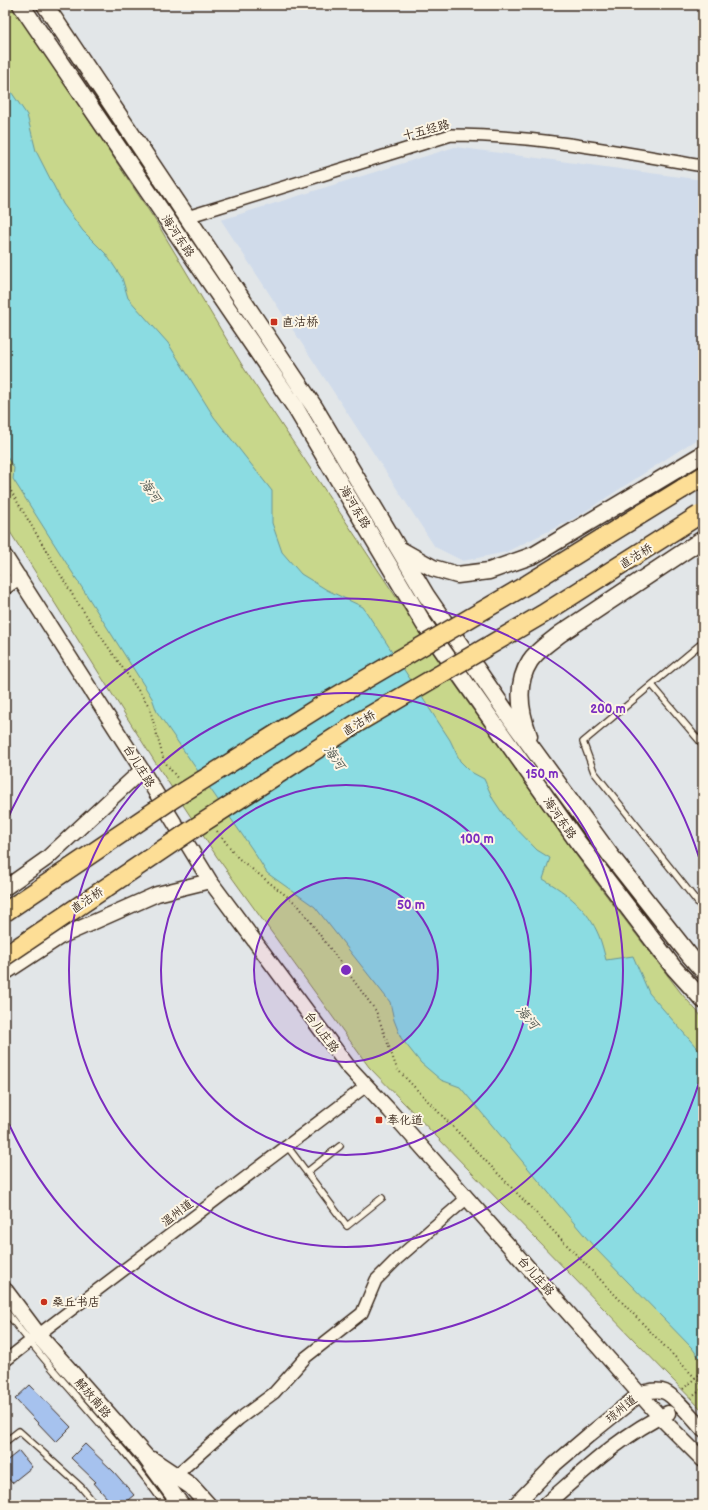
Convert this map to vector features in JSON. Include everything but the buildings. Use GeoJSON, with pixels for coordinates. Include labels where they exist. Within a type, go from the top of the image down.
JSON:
{"type":"FeatureCollection","features":[{"type":"Feature","properties":{"kind":"main road","name":"海河东路"},"geometry":{"type":"LineString","coordinates":[[21,5],[296,407],[424,624],[577,841],[674,968],[703,1000]]}},
{"type":"Feature","properties":{"kind":"main road","name":"海河东路"},"geometry":{"type":"LineString","coordinates":[[45,5],[315,408],[426,595],[611,856],[703,971]]}},
{"type":"Feature","properties":{"kind":"main road"},"geometry":{"type":"LineString","coordinates":[[399,548],[433,568],[457,575],[489,571],[534,555],[703,454]]}},
{"type":"Feature","properties":{"kind":"main road"},"geometry":{"type":"LineString","coordinates":[[5,912],[174,798],[332,700],[528,584],[703,476]]}},
{"type":"Feature","properties":{"kind":"main road","name":"直沽桥"},"geometry":{"type":"LineString","coordinates":[[5,956],[193,829],[359,722],[543,614],[701,514]]}},
{"type":"Feature","properties":{"kind":"main road"},"geometry":{"type":"LineString","coordinates":[[536,752],[523,720],[520,690],[524,674],[530,661],[543,647],[560,634],[703,539]]}},
{"type":"Feature","properties":{"kind":"main road","name":"解放南路"},"geometry":{"type":"LineString","coordinates":[[5,1290],[33,1338],[145,1456],[181,1505]]}},
{"type":"Feature","properties":{"kind":"main road"},"geometry":{"type":"LineString","coordinates":[[145,1456],[191,1486],[208,1505]]}},
{"type":"Feature","properties":{"kind":"street","name":"十五经路"},"geometry":{"type":"LineString","coordinates":[[187,217],[451,135],[482,135],[593,148],[703,166]]}},
{"type":"Feature","properties":{"kind":"street","name":"台儿庄路"},"geometry":{"type":"LineString","coordinates":[[5,556],[142,770],[210,881],[347,1065],[390,1111],[660,1417],[703,1460]]}},
{"type":"Feature","properties":{"kind":"street"},"geometry":{"type":"LineString","coordinates":[[5,587],[19,577]]}},
{"type":"Feature","properties":{"kind":"street"},"geometry":{"type":"LineString","coordinates":[[5,888],[46,860],[142,770]]}},
{"type":"Feature","properties":{"kind":"street"},"geometry":{"type":"LineString","coordinates":[[5,973],[60,937],[157,894],[210,881]]}},
{"type":"Feature","properties":{"kind":"street","name":"温州道"},"geometry":{"type":"LineString","coordinates":[[5,1361],[33,1338],[366,1086]]}},
{"type":"Feature","properties":{"kind":"street"},"geometry":{"type":"LineString","coordinates":[[176,1475],[239,1420],[274,1393],[306,1357],[362,1313],[376,1280],[397,1259],[467,1198]]}},
{"type":"Feature","properties":{"kind":"street","name":"琼州道"},"geometry":{"type":"LineString","coordinates":[[515,1505],[554,1464],[640,1394],[647,1391],[664,1392],[673,1398],[681,1407]]}},
{"type":"Feature","properties":{"kind":"street"},"geometry":{"type":"LineString","coordinates":[[545,1505],[585,1470],[624,1439],[660,1417],[681,1407],[703,1430]]}},
{"type":"Feature","properties":{"kind":"lane"},"geometry":{"type":"LineString","coordinates":[[703,642],[584,742],[594,772],[703,909]]}},
{"type":"Feature","properties":{"kind":"lane"},"geometry":{"type":"LineString","coordinates":[[652,685],[703,745]]}},
{"type":"Feature","properties":{"kind":"lane"},"geometry":{"type":"LineString","coordinates":[[288,1146],[347,1226],[382,1198]]}},
{"type":"Feature","properties":{"kind":"lane"},"geometry":{"type":"LineString","coordinates":[[307,1172],[340,1146]]}},
{"type":"Feature","properties":{"kind":"lane","name":"解放南路"},"geometry":{"type":"LineString","coordinates":[[5,1310],[33,1338],[136,1465],[165,1505]]}},
{"type":"Feature","properties":{"kind":"lane"},"geometry":{"type":"LineString","coordinates":[[5,1442],[19,1431],[81,1487],[96,1505]]}},
{"type":"Feature","properties":{"kind":"path"},"geometry":{"type":"LineString","coordinates":[[5,481],[75,599],[149,706],[164,761],[178,779]]}},
{"type":"Feature","properties":{"kind":"path"},"geometry":{"type":"LineString","coordinates":[[215,828],[238,858],[298,905],[376,1012],[397,1069],[703,1386]]}},
{"type":"Feature","properties":{"kind":"path"},"geometry":{"type":"LineString","coordinates":[[695,1379],[703,1372]]}},
{"type":"Feature","properties":{"kind":"shaded area"},"geometry":{"type":"Polygon","coordinates":[[[455,147],[703,180],[703,435],[575,518],[506,552],[463,561],[435,547],[221,220],[455,147]]]}},
{"type":"Feature","properties":{"kind":"green space"},"geometry":{"type":"Polygon","coordinates":[[[5,5],[12,5],[157,223],[245,370],[442,666],[586,869],[681,993],[703,1018],[703,1411],[369,1067],[217,857],[155,762],[5,524],[5,5]]]}},
{"type":"Feature","properties":{"kind":"water","name":"海河"},"geometry":{"type":"Polygon","coordinates":[[[5,83],[27,115],[36,151],[63,204],[83,231],[106,254],[122,278],[128,298],[168,343],[214,417],[272,491],[272,523],[282,552],[301,574],[327,590],[363,607],[450,740],[460,761],[471,772],[484,779],[493,799],[505,817],[537,850],[550,858],[543,879],[568,896],[583,910],[599,936],[606,960],[633,956],[649,993],[703,1055],[703,1363],[692,1348],[595,1248],[460,1087],[441,1080],[421,1063],[401,1038],[394,1020],[390,1002],[315,907],[267,873],[157,712],[152,698],[13,479],[14,468],[5,454],[5,83]]]}},
{"type":"Feature","properties":{"kind":"place","name":"直沽桥"},"geometry":{"type":"Point","coordinates":[274,322]}},
{"type":"Feature","properties":{"kind":"place","name":"奉化道"},"geometry":{"type":"Point","coordinates":[379,1120]}},
{"type":"Feature","properties":{"kind":"place","name":"桑丘书店"},"geometry":{"type":"Point","coordinates":[44,1302]}}]}
